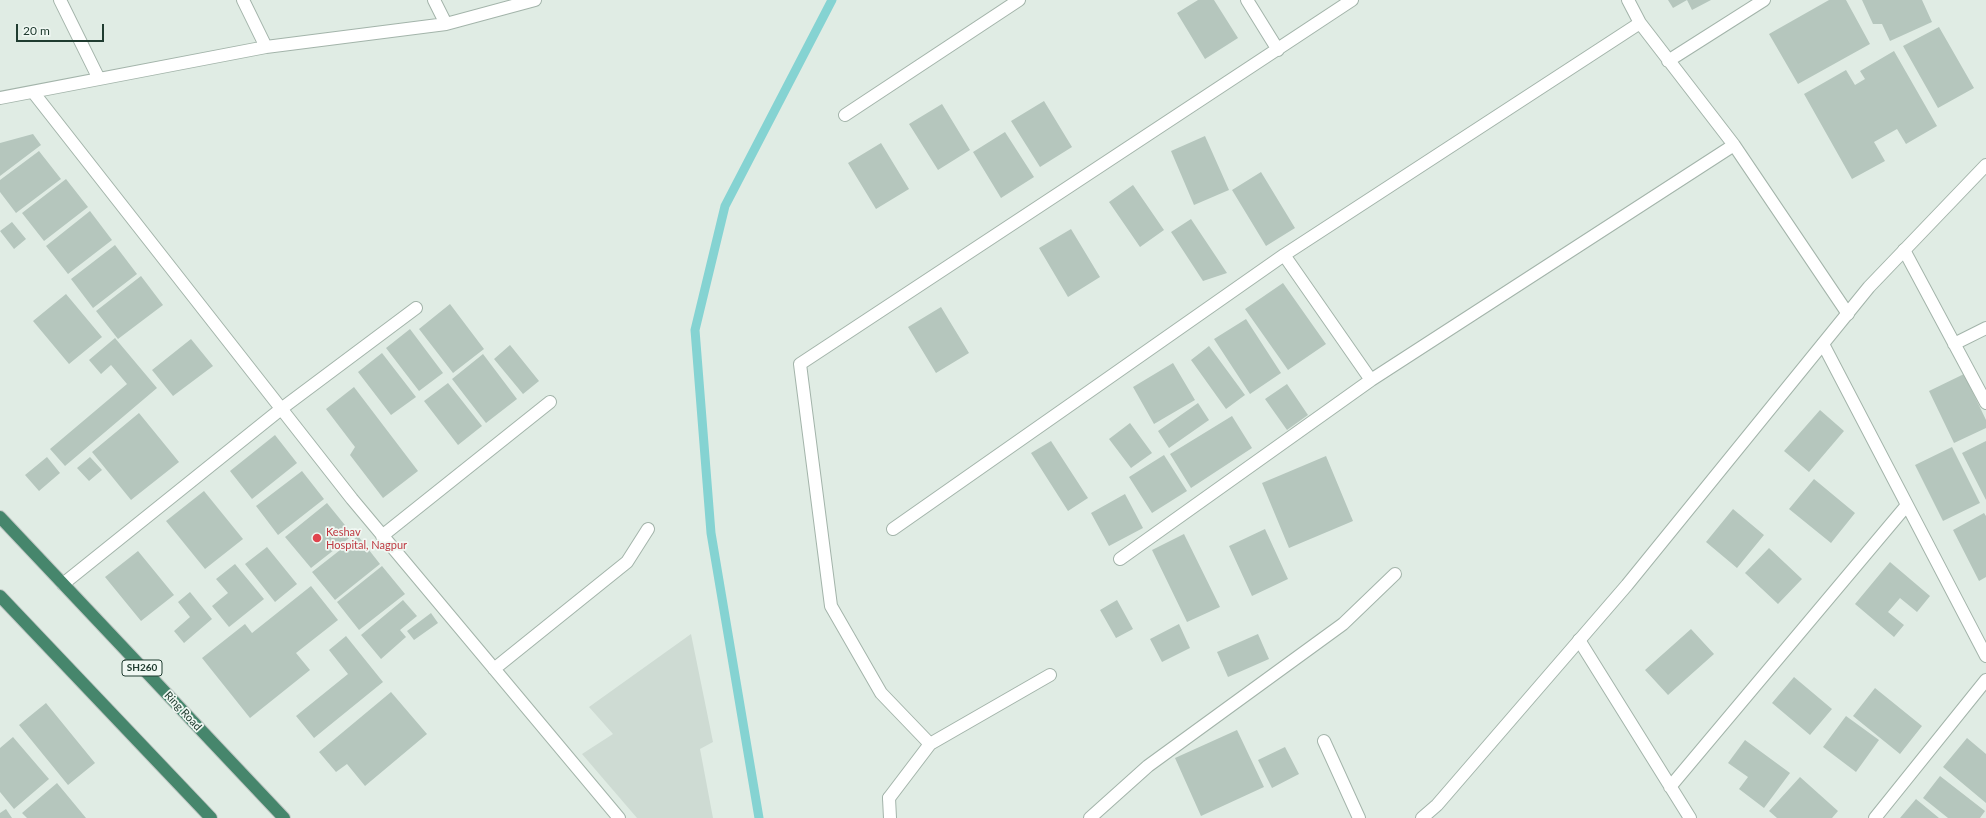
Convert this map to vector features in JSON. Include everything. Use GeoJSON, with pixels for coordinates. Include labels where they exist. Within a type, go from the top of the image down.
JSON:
{"type":"FeatureCollection","features":[{"type":"Feature","properties":{"kind":"highway","name":"Ring Road"},"geometry":{"type":"LineString","coordinates":[[0,517],[284,818]]}},
{"type":"Feature","properties":{"kind":"highway"},"geometry":{"type":"LineString","coordinates":[[0,596],[211,818]]}},
{"type":"Feature","properties":{"kind":"street"},"geometry":{"type":"LineString","coordinates":[[60,0],[98,79]]}},
{"type":"Feature","properties":{"kind":"street"},"geometry":{"type":"LineString","coordinates":[[243,0],[266,47]]}},
{"type":"Feature","properties":{"kind":"street"},"geometry":{"type":"LineString","coordinates":[[434,0],[446,24]]}},
{"type":"Feature","properties":{"kind":"street"},"geometry":{"type":"LineString","coordinates":[[0,98],[266,47],[446,24],[535,0]]}},
{"type":"Feature","properties":{"kind":"street"},"geometry":{"type":"LineString","coordinates":[[845,115],[1019,0]]}},
{"type":"Feature","properties":{"kind":"street"},"geometry":{"type":"LineString","coordinates":[[1247,0],[1278,50]]}},
{"type":"Feature","properties":{"kind":"street"},"geometry":{"type":"LineString","coordinates":[[930,744],[881,693],[831,606],[800,364],[1352,0]]}},
{"type":"Feature","properties":{"kind":"street"},"geometry":{"type":"LineString","coordinates":[[1628,0],[1640,24],[1734,145],[1848,314]]}},
{"type":"Feature","properties":{"kind":"street"},"geometry":{"type":"LineString","coordinates":[[1668,61],[1764,0]]}},
{"type":"Feature","properties":{"kind":"street"},"geometry":{"type":"LineString","coordinates":[[893,528],[1284,255],[1640,24]]}},
{"type":"Feature","properties":{"kind":"street"},"geometry":{"type":"LineString","coordinates":[[33,92],[382,536],[619,818]]}},
{"type":"Feature","properties":{"kind":"street"},"geometry":{"type":"LineString","coordinates":[[1120,559],[1371,380],[1734,145]]}},
{"type":"Feature","properties":{"kind":"street"},"geometry":{"type":"LineString","coordinates":[[1422,818],[1437,805],[1626,585],[1869,287],[1986,165]]}},
{"type":"Feature","properties":{"kind":"street"},"geometry":{"type":"LineString","coordinates":[[1904,250],[1986,403]]}},
{"type":"Feature","properties":{"kind":"street"},"geometry":{"type":"LineString","coordinates":[[1284,255],[1371,380]]}},
{"type":"Feature","properties":{"kind":"street"},"geometry":{"type":"LineString","coordinates":[[63,584],[281,409],[416,308]]}},
{"type":"Feature","properties":{"kind":"street"},"geometry":{"type":"LineString","coordinates":[[1954,344],[1986,328]]}},
{"type":"Feature","properties":{"kind":"street"},"geometry":{"type":"LineString","coordinates":[[1823,344],[1986,656]]}},
{"type":"Feature","properties":{"kind":"street"},"geometry":{"type":"LineString","coordinates":[[382,536],[550,402]]}},
{"type":"Feature","properties":{"kind":"street"},"geometry":{"type":"LineString","coordinates":[[1670,787],[1907,505]]}},
{"type":"Feature","properties":{"kind":"street"},"geometry":{"type":"LineString","coordinates":[[494,669],[627,562],[648,529]]}},
{"type":"Feature","properties":{"kind":"street"},"geometry":{"type":"LineString","coordinates":[[1090,818],[1148,766],[1343,624],[1396,574]]}},
{"type":"Feature","properties":{"kind":"street"},"geometry":{"type":"LineString","coordinates":[[1579,640],[1690,818]]}},
{"type":"Feature","properties":{"kind":"street"},"geometry":{"type":"LineString","coordinates":[[890,818],[889,798],[930,744],[1050,675]]}},
{"type":"Feature","properties":{"kind":"street"},"geometry":{"type":"LineString","coordinates":[[1875,818],[1986,680]]}},
{"type":"Feature","properties":{"kind":"street"},"geometry":{"type":"LineString","coordinates":[[1324,741],[1359,818]]}},
{"type":"Feature","properties":{"kind":"shaded area"},"geometry":{"type":"Polygon","coordinates":[[[691,634],[713,742],[700,749],[713,818],[637,818],[582,754],[613,734],[589,707],[691,634]]]}},
{"type":"Feature","properties":{"kind":"building"},"geometry":{"type":"Polygon","coordinates":[[[1198,0],[1214,0],[1238,38],[1205,59],[1177,13],[1198,0]]]}},
{"type":"Feature","properties":{"kind":"building"},"geometry":{"type":"Polygon","coordinates":[[[1668,0],[1687,0],[1673,8],[1668,0]]]}},
{"type":"Feature","properties":{"kind":"building"},"geometry":{"type":"Polygon","coordinates":[[[1687,0],[1711,0],[1692,10],[1687,0]]]}},
{"type":"Feature","properties":{"kind":"building"},"geometry":{"type":"Polygon","coordinates":[[[1829,0],[1846,0],[1870,44],[1798,84],[1769,34],[1829,0]]]}},
{"type":"Feature","properties":{"kind":"building"},"geometry":{"type":"Polygon","coordinates":[[[1862,0],[1922,0],[1932,22],[1890,41],[1882,24],[1873,24],[1862,0]]]}},
{"type":"Feature","properties":{"kind":"building"},"geometry":{"type":"Polygon","coordinates":[[[1939,27],[1974,88],[1938,108],[1903,46],[1939,27]]]}},
{"type":"Feature","properties":{"kind":"building"},"geometry":{"type":"Polygon","coordinates":[[[1894,51],[1937,126],[1906,144],[1897,129],[1874,142],[1885,161],[1852,179],[1804,94],[1846,70],[1855,85],[1865,79],[1860,71],[1894,51]]]}},
{"type":"Feature","properties":{"kind":"building"},"geometry":{"type":"Polygon","coordinates":[[[1044,101],[1072,147],[1040,167],[1011,121],[1044,101]]]}},
{"type":"Feature","properties":{"kind":"building"},"geometry":{"type":"Polygon","coordinates":[[[942,104],[970,150],[938,170],[909,124],[942,104]]]}},
{"type":"Feature","properties":{"kind":"building"},"geometry":{"type":"Polygon","coordinates":[[[1005,132],[1034,177],[1001,198],[973,152],[1005,132]]]}},
{"type":"Feature","properties":{"kind":"building"},"geometry":{"type":"Polygon","coordinates":[[[33,134],[41,145],[0,176],[0,143],[33,134]]]}},
{"type":"Feature","properties":{"kind":"building"},"geometry":{"type":"Polygon","coordinates":[[[1205,136],[1229,190],[1194,205],[1171,151],[1205,136]]]}},
{"type":"Feature","properties":{"kind":"building"},"geometry":{"type":"Polygon","coordinates":[[[881,143],[909,189],[876,209],[848,163],[881,143]]]}},
{"type":"Feature","properties":{"kind":"building"},"geometry":{"type":"Polygon","coordinates":[[[39,151],[61,179],[16,213],[0,192],[0,180],[39,151]]]}},
{"type":"Feature","properties":{"kind":"building"},"geometry":{"type":"Polygon","coordinates":[[[1261,172],[1295,228],[1266,246],[1232,190],[1261,172]]]}},
{"type":"Feature","properties":{"kind":"building"},"geometry":{"type":"Polygon","coordinates":[[[66,179],[88,207],[44,241],[22,213],[66,179]]]}},
{"type":"Feature","properties":{"kind":"building"},"geometry":{"type":"Polygon","coordinates":[[[1133,185],[1164,230],[1140,247],[1109,202],[1133,185]]]}},
{"type":"Feature","properties":{"kind":"building"},"geometry":{"type":"Polygon","coordinates":[[[90,211],[112,240],[68,274],[46,246],[90,211]]]}},
{"type":"Feature","properties":{"kind":"building"},"geometry":{"type":"Polygon","coordinates":[[[1191,219],[1227,273],[1203,281],[1171,232],[1191,219]]]}},
{"type":"Feature","properties":{"kind":"building"},"geometry":{"type":"Polygon","coordinates":[[[12,222],[26,239],[14,249],[0,231],[12,222]]]}},
{"type":"Feature","properties":{"kind":"building"},"geometry":{"type":"Polygon","coordinates":[[[1071,229],[1100,277],[1068,297],[1039,248],[1071,229]]]}},
{"type":"Feature","properties":{"kind":"building"},"geometry":{"type":"Polygon","coordinates":[[[115,245],[137,274],[93,308],[71,279],[115,245]]]}},
{"type":"Feature","properties":{"kind":"building"},"geometry":{"type":"Polygon","coordinates":[[[141,276],[163,305],[118,339],[96,311],[141,276]]]}},
{"type":"Feature","properties":{"kind":"building"},"geometry":{"type":"Polygon","coordinates":[[[1283,283],[1326,344],[1288,370],[1245,309],[1283,283]]]}},
{"type":"Feature","properties":{"kind":"building"},"geometry":{"type":"Polygon","coordinates":[[[66,294],[102,337],[69,364],[33,321],[66,294]]]}},
{"type":"Feature","properties":{"kind":"building"},"geometry":{"type":"Polygon","coordinates":[[[450,304],[484,349],[453,373],[419,329],[450,304]]]}},
{"type":"Feature","properties":{"kind":"building"},"geometry":{"type":"Polygon","coordinates":[[[941,307],[969,353],[936,373],[908,327],[941,307]]]}},
{"type":"Feature","properties":{"kind":"building"},"geometry":{"type":"Polygon","coordinates":[[[1246,319],[1281,373],[1250,394],[1214,339],[1246,319]]]}},
{"type":"Feature","properties":{"kind":"building"},"geometry":{"type":"Polygon","coordinates":[[[410,329],[443,373],[419,391],[386,348],[410,329]]]}},
{"type":"Feature","properties":{"kind":"building"},"geometry":{"type":"Polygon","coordinates":[[[115,338],[157,388],[65,466],[50,449],[127,384],[111,365],[101,374],[89,360],[115,338]]]}},
{"type":"Feature","properties":{"kind":"building"},"geometry":{"type":"Polygon","coordinates":[[[191,339],[213,366],[173,396],[152,370],[191,339]]]}},
{"type":"Feature","properties":{"kind":"building"},"geometry":{"type":"Polygon","coordinates":[[[510,345],[539,381],[523,394],[494,359],[510,345]]]}},
{"type":"Feature","properties":{"kind":"building"},"geometry":{"type":"Polygon","coordinates":[[[1209,346],[1245,395],[1226,409],[1191,360],[1209,346]]]}},
{"type":"Feature","properties":{"kind":"building"},"geometry":{"type":"Polygon","coordinates":[[[382,353],[416,397],[391,415],[358,372],[382,353]]]}},
{"type":"Feature","properties":{"kind":"building"},"geometry":{"type":"Polygon","coordinates":[[[483,354],[517,399],[486,423],[452,379],[483,354]]]}},
{"type":"Feature","properties":{"kind":"building"},"geometry":{"type":"Polygon","coordinates":[[[1173,363],[1195,400],[1154,424],[1133,387],[1173,363]]]}},
{"type":"Feature","properties":{"kind":"building"},"geometry":{"type":"Polygon","coordinates":[[[1964,374],[1986,420],[1986,428],[1954,443],[1929,391],[1964,374]]]}},
{"type":"Feature","properties":{"kind":"building"},"geometry":{"type":"Polygon","coordinates":[[[448,383],[482,426],[458,445],[424,401],[448,383]]]}},
{"type":"Feature","properties":{"kind":"building"},"geometry":{"type":"Polygon","coordinates":[[[1287,384],[1308,415],[1287,430],[1265,399],[1287,384]]]}},
{"type":"Feature","properties":{"kind":"building"},"geometry":{"type":"Polygon","coordinates":[[[354,387],[418,471],[383,498],[350,455],[355,447],[326,409],[354,387]]]}},
{"type":"Feature","properties":{"kind":"building"},"geometry":{"type":"Polygon","coordinates":[[[1198,403],[1209,420],[1169,448],[1158,431],[1198,403]]]}},
{"type":"Feature","properties":{"kind":"building"},"geometry":{"type":"Polygon","coordinates":[[[1820,410],[1844,431],[1809,472],[1784,451],[1820,410]]]}},
{"type":"Feature","properties":{"kind":"building"},"geometry":{"type":"Polygon","coordinates":[[[139,413],[179,462],[131,500],[92,452],[139,413]]]}},
{"type":"Feature","properties":{"kind":"building"},"geometry":{"type":"Polygon","coordinates":[[[1232,416],[1252,448],[1191,488],[1170,454],[1232,416]]]}},
{"type":"Feature","properties":{"kind":"building"},"geometry":{"type":"Polygon","coordinates":[[[1130,423],[1152,453],[1131,468],[1109,439],[1130,423]]]}},
{"type":"Feature","properties":{"kind":"building"},"geometry":{"type":"Polygon","coordinates":[[[275,435],[297,463],[252,499],[230,471],[275,435]]]}},
{"type":"Feature","properties":{"kind":"building"},"geometry":{"type":"Polygon","coordinates":[[[1051,441],[1088,498],[1068,511],[1031,453],[1051,441]]]}},
{"type":"Feature","properties":{"kind":"building"},"geometry":{"type":"Polygon","coordinates":[[[1986,441],[1986,500],[1962,453],[1986,441]]]}},
{"type":"Feature","properties":{"kind":"building"},"geometry":{"type":"Polygon","coordinates":[[[1952,447],[1980,503],[1943,521],[1915,465],[1952,447]]]}},
{"type":"Feature","properties":{"kind":"building"},"geometry":{"type":"Polygon","coordinates":[[[1164,455],[1187,491],[1152,513],[1129,477],[1164,455]]]}},
{"type":"Feature","properties":{"kind":"building"},"geometry":{"type":"Polygon","coordinates":[[[1326,456],[1353,521],[1289,548],[1262,483],[1326,456]]]}},
{"type":"Feature","properties":{"kind":"building"},"geometry":{"type":"Polygon","coordinates":[[[47,457],[60,473],[39,491],[25,475],[47,457]]]}},
{"type":"Feature","properties":{"kind":"building"},"geometry":{"type":"Polygon","coordinates":[[[90,457],[102,470],[89,481],[77,468],[90,457]]]}},
{"type":"Feature","properties":{"kind":"building"},"geometry":{"type":"Polygon","coordinates":[[[302,471],[324,499],[278,535],[256,506],[302,471]]]}},
{"type":"Feature","properties":{"kind":"building"},"geometry":{"type":"Polygon","coordinates":[[[1814,479],[1855,513],[1831,543],[1789,509],[1814,479]]]}},
{"type":"Feature","properties":{"kind":"building"},"geometry":{"type":"Polygon","coordinates":[[[204,491],[243,539],[205,569],[166,521],[204,491]]]}},
{"type":"Feature","properties":{"kind":"building"},"geometry":{"type":"Polygon","coordinates":[[[1125,494],[1143,528],[1109,546],[1091,513],[1125,494]]]}},
{"type":"Feature","properties":{"kind":"building"},"geometry":{"type":"Polygon","coordinates":[[[327,503],[353,535],[311,568],[285,537],[327,503]]]}},
{"type":"Feature","properties":{"kind":"building"},"geometry":{"type":"Polygon","coordinates":[[[1733,509],[1764,535],[1737,568],[1706,542],[1733,509]]]}},
{"type":"Feature","properties":{"kind":"building"},"geometry":{"type":"Polygon","coordinates":[[[1984,513],[1986,516],[1986,577],[1979,581],[1953,530],[1984,513]]]}},
{"type":"Feature","properties":{"kind":"building"},"geometry":{"type":"Polygon","coordinates":[[[1265,529],[1288,579],[1252,596],[1229,546],[1265,529]]]}},
{"type":"Feature","properties":{"kind":"building"},"geometry":{"type":"Polygon","coordinates":[[[1184,534],[1220,607],[1187,622],[1152,550],[1184,534]]]}},
{"type":"Feature","properties":{"kind":"building"},"geometry":{"type":"Polygon","coordinates":[[[358,536],[380,564],[335,600],[312,572],[358,536]]]}},
{"type":"Feature","properties":{"kind":"building"},"geometry":{"type":"Polygon","coordinates":[[[267,547],[297,584],[275,602],[245,564],[267,547]]]}},
{"type":"Feature","properties":{"kind":"building"},"geometry":{"type":"Polygon","coordinates":[[[1769,548],[1802,579],[1778,604],[1745,573],[1769,548]]]}},
{"type":"Feature","properties":{"kind":"building"},"geometry":{"type":"Polygon","coordinates":[[[138,551],[174,595],[141,621],[105,577],[138,551]]]}},
{"type":"Feature","properties":{"kind":"building"},"geometry":{"type":"Polygon","coordinates":[[[1890,562],[1930,596],[1917,612],[1900,598],[1888,612],[1904,625],[1894,637],[1855,604],[1890,562]]]}},
{"type":"Feature","properties":{"kind":"building"},"geometry":{"type":"Polygon","coordinates":[[[235,564],[264,599],[229,627],[212,606],[228,593],[216,579],[235,564]]]}},
{"type":"Feature","properties":{"kind":"building"},"geometry":{"type":"Polygon","coordinates":[[[382,566],[405,594],[359,630],[337,602],[382,566]]]}},
{"type":"Feature","properties":{"kind":"building"},"geometry":{"type":"Polygon","coordinates":[[[311,586],[338,620],[296,653],[310,670],[250,718],[202,658],[245,624],[252,633],[311,586]]]}},
{"type":"Feature","properties":{"kind":"building"},"geometry":{"type":"Polygon","coordinates":[[[190,592],[212,619],[184,643],[174,631],[190,617],[178,602],[190,592]]]}},
{"type":"Feature","properties":{"kind":"building"},"geometry":{"type":"Polygon","coordinates":[[[403,600],[417,616],[400,630],[406,637],[381,659],[361,635],[403,600]]]}},
{"type":"Feature","properties":{"kind":"building"},"geometry":{"type":"Polygon","coordinates":[[[1117,600],[1133,629],[1116,638],[1100,610],[1117,600]]]}},
{"type":"Feature","properties":{"kind":"building"},"geometry":{"type":"Polygon","coordinates":[[[431,613],[438,623],[414,640],[407,631],[431,613]]]}},
{"type":"Feature","properties":{"kind":"building"},"geometry":{"type":"Polygon","coordinates":[[[1179,624],[1190,648],[1162,662],[1150,639],[1179,624]]]}},
{"type":"Feature","properties":{"kind":"building"},"geometry":{"type":"Polygon","coordinates":[[[1691,629],[1714,654],[1668,695],[1645,670],[1691,629]]]}},
{"type":"Feature","properties":{"kind":"building"},"geometry":{"type":"Polygon","coordinates":[[[1258,634],[1269,659],[1228,677],[1217,652],[1258,634]]]}},
{"type":"Feature","properties":{"kind":"building"},"geometry":{"type":"Polygon","coordinates":[[[346,636],[383,682],[314,738],[296,716],[348,674],[329,650],[346,636]]]}},
{"type":"Feature","properties":{"kind":"building"},"geometry":{"type":"Polygon","coordinates":[[[1794,677],[1832,709],[1810,735],[1772,703],[1794,677]]]}},
{"type":"Feature","properties":{"kind":"building"},"geometry":{"type":"Polygon","coordinates":[[[1875,688],[1922,726],[1900,754],[1853,716],[1875,688]]]}},
{"type":"Feature","properties":{"kind":"building"},"geometry":{"type":"Polygon","coordinates":[[[391,692],[427,734],[365,786],[347,764],[336,772],[319,752],[391,692]]]}},
{"type":"Feature","properties":{"kind":"building"},"geometry":{"type":"Polygon","coordinates":[[[46,703],[95,763],[68,785],[19,725],[46,703]]]}},
{"type":"Feature","properties":{"kind":"building"},"geometry":{"type":"Polygon","coordinates":[[[1846,716],[1879,740],[1856,772],[1823,747],[1846,716]]]}},
{"type":"Feature","properties":{"kind":"building"},"geometry":{"type":"Polygon","coordinates":[[[1237,730],[1264,787],[1201,816],[1175,758],[1237,730]]]}},
{"type":"Feature","properties":{"kind":"building"},"geometry":{"type":"Polygon","coordinates":[[[13,737],[49,779],[14,809],[0,792],[0,748],[13,737]]]}},
{"type":"Feature","properties":{"kind":"building"},"geometry":{"type":"Polygon","coordinates":[[[1967,738],[1986,754],[1986,803],[1943,767],[1967,738]]]}},
{"type":"Feature","properties":{"kind":"building"},"geometry":{"type":"Polygon","coordinates":[[[1745,740],[1790,773],[1764,808],[1739,789],[1748,777],[1728,763],[1745,740]]]}},
{"type":"Feature","properties":{"kind":"building"},"geometry":{"type":"Polygon","coordinates":[[[1285,747],[1299,774],[1272,788],[1258,760],[1285,747]]]}},
{"type":"Feature","properties":{"kind":"building"},"geometry":{"type":"Polygon","coordinates":[[[1940,776],[1985,811],[1980,818],[1948,818],[1923,798],[1940,776]]]}},
{"type":"Feature","properties":{"kind":"building"},"geometry":{"type":"Polygon","coordinates":[[[1800,777],[1838,811],[1832,818],[1777,818],[1769,811],[1800,777]]]}},
{"type":"Feature","properties":{"kind":"building"},"geometry":{"type":"Polygon","coordinates":[[[57,783],[86,818],[27,818],[22,813],[57,783]]]}},
{"type":"Feature","properties":{"kind":"building"},"geometry":{"type":"Polygon","coordinates":[[[1916,799],[1939,818],[1900,818],[1916,799]]]}},
{"type":"Feature","properties":{"kind":"building"},"geometry":{"type":"Polygon","coordinates":[[[6,809],[12,818],[0,818],[0,813],[6,809]]]}},
{"type":"Feature","properties":{"kind":"waterway"},"geometry":{"type":"LineString","coordinates":[[759,818],[711,533],[695,330],[725,206],[832,0]]}},
{"type":"Feature","properties":{"kind":"place","name":"Keshav Hospital, Nagpur"},"geometry":{"type":"Point","coordinates":[317,538]}}]}
